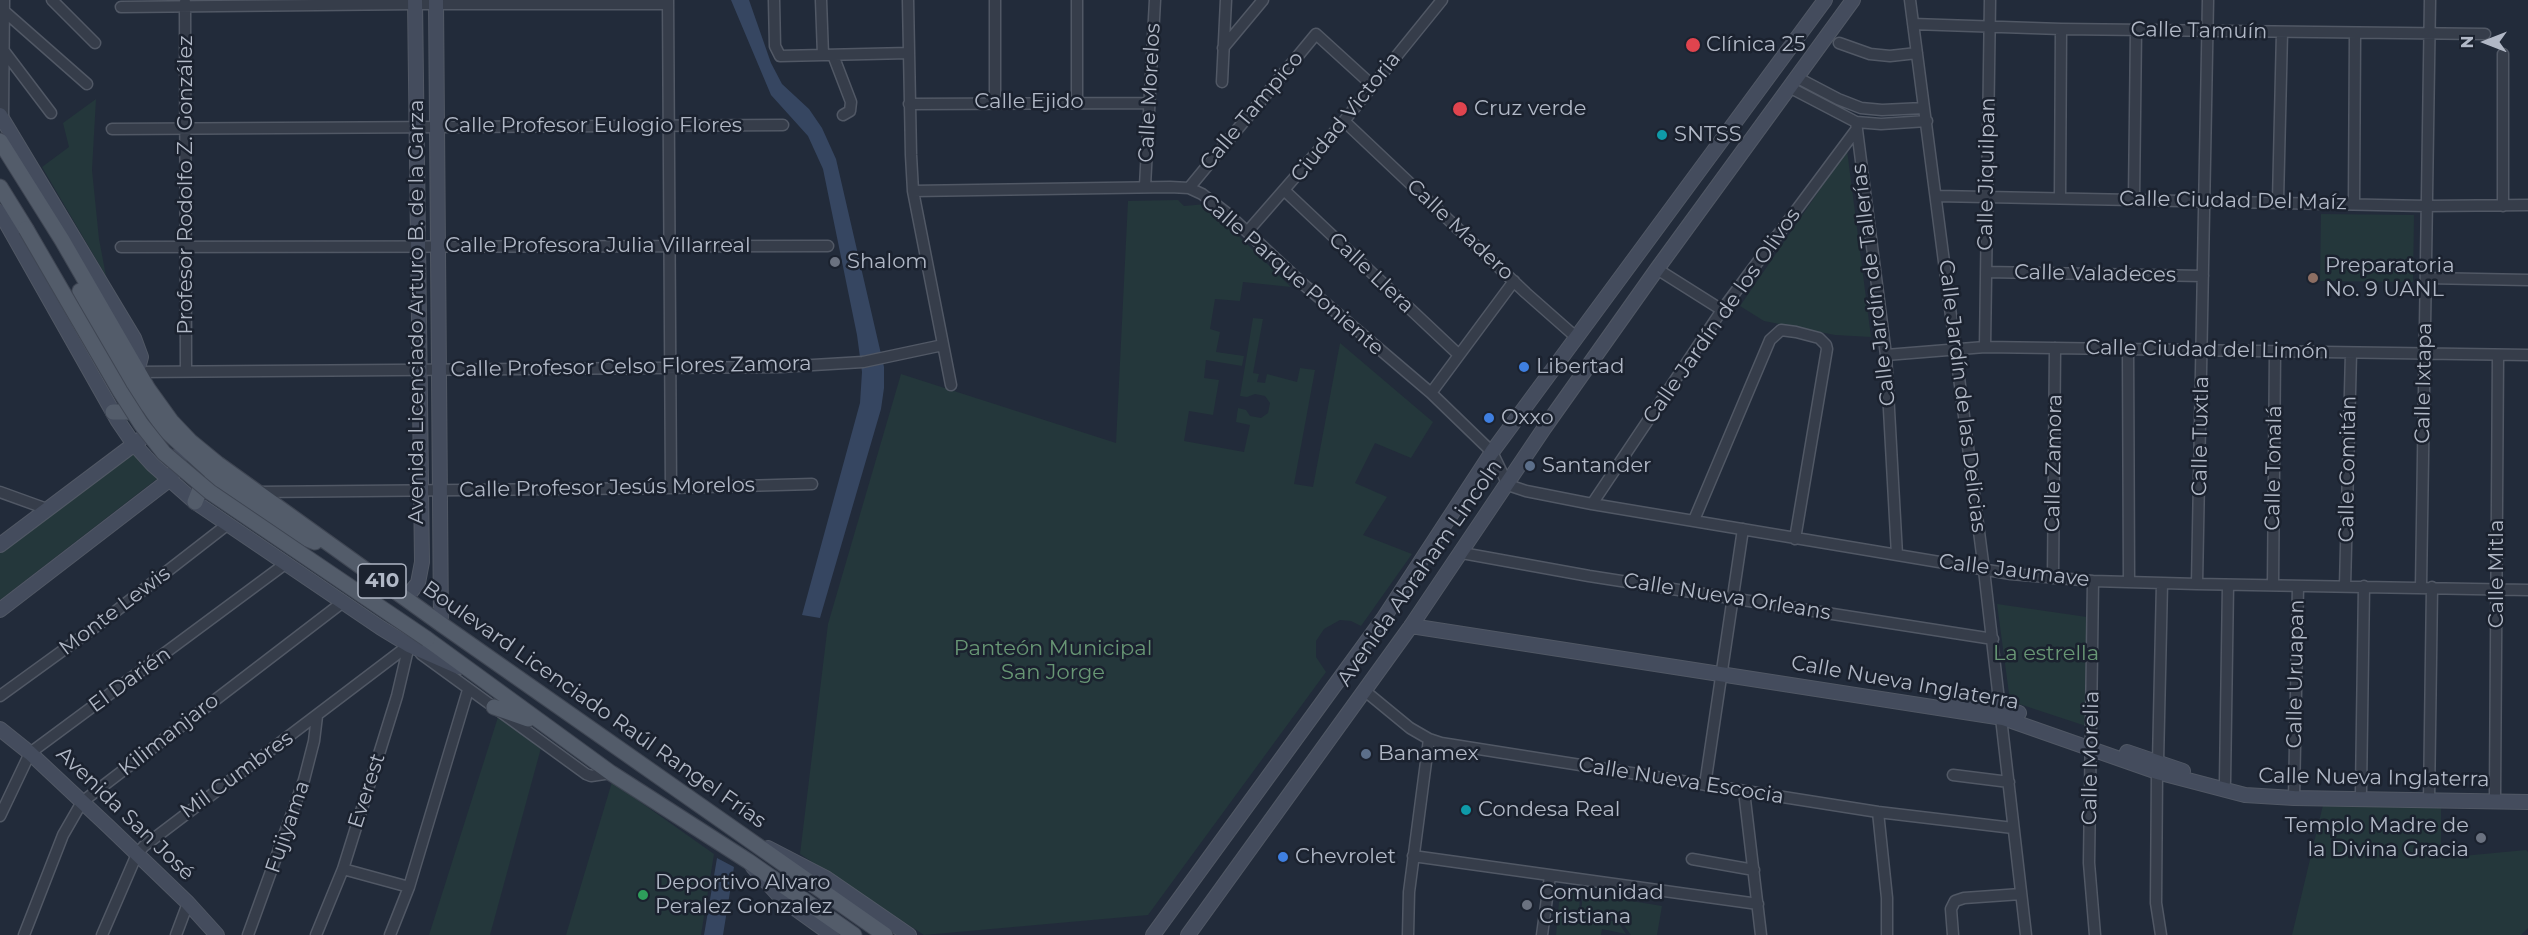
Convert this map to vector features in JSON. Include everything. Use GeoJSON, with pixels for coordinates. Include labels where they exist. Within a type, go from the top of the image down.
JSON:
{"type":"FeatureCollection","features":[{"type":"Feature","properties":{"kind":"main road","name":"Boulevard Licenciado Raúl Rangel Frías"},"geometry":{"type":"LineString","coordinates":[[0,141],[62,240],[137,372],[171,421],[190,441],[441,624],[885,935]]}},
{"type":"Feature","properties":{"kind":"main road"},"geometry":{"type":"LineString","coordinates":[[20,174],[44,226],[138,395],[170,436],[219,479],[307,539],[330,543]]}},
{"type":"Feature","properties":{"kind":"main road","name":"Boulevard Licenciado Raúl Rangel Frías"},"geometry":{"type":"LineString","coordinates":[[0,187],[141,424],[164,453],[194,481],[427,639],[611,773],[748,861],[854,935]]}},
{"type":"Feature","properties":{"kind":"main road"},"geometry":{"type":"LineString","coordinates":[[113,412],[125,413],[134,410],[138,404],[138,395]]}},
{"type":"Feature","properties":{"kind":"main road"},"geometry":{"type":"LineString","coordinates":[[195,502],[204,485],[219,479]]}},
{"type":"Feature","properties":{"kind":"main road"},"geometry":{"type":"LineString","coordinates":[[495,707],[546,725]]}},
{"type":"Feature","properties":{"kind":"street"},"geometry":{"type":"LineString","coordinates":[[52,0],[95,43]]}},
{"type":"Feature","properties":{"kind":"street"},"geometry":{"type":"LineString","coordinates":[[774,0],[777,54],[787,57],[909,53]]}},
{"type":"Feature","properties":{"kind":"street"},"geometry":{"type":"LineString","coordinates":[[821,0],[828,55],[851,102],[850,111],[843,115]]}},
{"type":"Feature","properties":{"kind":"street"},"geometry":{"type":"LineString","coordinates":[[908,0],[913,190],[951,385]]}},
{"type":"Feature","properties":{"kind":"street"},"geometry":{"type":"LineString","coordinates":[[994,0],[995,102]]}},
{"type":"Feature","properties":{"kind":"street"},"geometry":{"type":"LineString","coordinates":[[1077,0],[1077,101]]}},
{"type":"Feature","properties":{"kind":"street","name":"Calle Morelos"},"geometry":{"type":"LineString","coordinates":[[1145,186],[1155,0]]}},
{"type":"Feature","properties":{"kind":"street"},"geometry":{"type":"LineString","coordinates":[[1222,82],[1226,0]]}},
{"type":"Feature","properties":{"kind":"street"},"geometry":{"type":"LineString","coordinates":[[1223,48],[1263,0]]}},
{"type":"Feature","properties":{"kind":"street","name":"Ciudad Victoria"},"geometry":{"type":"LineString","coordinates":[[1248,231],[1344,121],[1442,0]]}},
{"type":"Feature","properties":{"kind":"street"},"geometry":{"type":"LineString","coordinates":[[1153,935],[1383,619],[1492,452],[1825,0]]}},
{"type":"Feature","properties":{"kind":"street","name":"Calle Jardín de las Delicias"},"geometry":{"type":"LineString","coordinates":[[1910,0],[1993,639],[2026,935]]}},
{"type":"Feature","properties":{"kind":"street","name":"Calle Jiquilpan"},"geometry":{"type":"LineString","coordinates":[[1985,347],[1990,0]]}},
{"type":"Feature","properties":{"kind":"street","name":"Calle Tuxtla"},"geometry":{"type":"LineString","coordinates":[[2197,584],[2208,0]]}},
{"type":"Feature","properties":{"kind":"street","name":"Calle Ixtapa"},"geometry":{"type":"LineString","coordinates":[[2429,796],[2425,353],[2430,0]]}},
{"type":"Feature","properties":{"kind":"street","name":"Avenida Abraham Lincoln"},"geometry":{"type":"LineString","coordinates":[[1188,935],[1414,622],[1545,428],[1657,269],[1853,1]]}},
{"type":"Feature","properties":{"kind":"street","name":"Avenida Licenciado Arturo B. de la Garza"},"geometry":{"type":"LineString","coordinates":[[406,598],[421,575],[415,2]]}},
{"type":"Feature","properties":{"kind":"street","name":"Avenida Licenciado Arturo B. de la Garza"},"geometry":{"type":"LineString","coordinates":[[436,2],[441,624]]}},
{"type":"Feature","properties":{"kind":"street"},"geometry":{"type":"LineString","coordinates":[[121,7],[185,3],[668,2],[670,488]]}},
{"type":"Feature","properties":{"kind":"street","name":"Profesor Rodolfo Z. González"},"geometry":{"type":"LineString","coordinates":[[185,3],[188,248],[186,370]]}},
{"type":"Feature","properties":{"kind":"street"},"geometry":{"type":"LineString","coordinates":[[4,5],[1,117],[134,338],[141,357],[137,372]]}},
{"type":"Feature","properties":{"kind":"street"},"geometry":{"type":"LineString","coordinates":[[4,5],[87,84]]}},
{"type":"Feature","properties":{"kind":"street","name":"Calle Tamuín"},"geometry":{"type":"LineString","coordinates":[[1913,24],[2061,29],[2485,34]]}},
{"type":"Feature","properties":{"kind":"street"},"geometry":{"type":"LineString","coordinates":[[2060,198],[2061,29]]}},
{"type":"Feature","properties":{"kind":"street"},"geometry":{"type":"LineString","coordinates":[[2134,199],[2136,30]]}},
{"type":"Feature","properties":{"kind":"street"},"geometry":{"type":"LineString","coordinates":[[2278,201],[2282,32]]}},
{"type":"Feature","properties":{"kind":"street","name":"Calle Tampico"},"geometry":{"type":"LineString","coordinates":[[1189,188],[1316,34],[1372,85]]}},
{"type":"Feature","properties":{"kind":"street"},"geometry":{"type":"LineString","coordinates":[[2354,204],[2355,34]]}},
{"type":"Feature","properties":{"kind":"street"},"geometry":{"type":"LineString","coordinates":[[1839,42],[1870,54],[1890,56],[1917,53]]}},
{"type":"Feature","properties":{"kind":"street"},"geometry":{"type":"LineString","coordinates":[[4,51],[51,113]]}},
{"type":"Feature","properties":{"kind":"street"},"geometry":{"type":"LineString","coordinates":[[2503,54],[2503,206]]}},
{"type":"Feature","properties":{"kind":"street"},"geometry":{"type":"LineString","coordinates":[[1792,82],[1861,108],[1882,110],[1924,108]]}},
{"type":"Feature","properties":{"kind":"street"},"geometry":{"type":"LineString","coordinates":[[1792,82],[1856,126],[1927,121]]}},
{"type":"Feature","properties":{"kind":"street"},"geometry":{"type":"LineString","coordinates":[[1830,110],[1838,99]]}},
{"type":"Feature","properties":{"kind":"street","name":"Calle Ejido"},"geometry":{"type":"LineString","coordinates":[[909,104],[1077,101],[1148,103]]}},
{"type":"Feature","properties":{"kind":"street"},"geometry":{"type":"LineString","coordinates":[[1881,124],[1882,110]]}},
{"type":"Feature","properties":{"kind":"street","name":"Calle Madero"},"geometry":{"type":"LineString","coordinates":[[1344,121],[1577,338]]}},
{"type":"Feature","properties":{"kind":"street","name":"Calle Profesor Eulogio Flores"},"geometry":{"type":"LineString","coordinates":[[112,129],[783,124]]}},
{"type":"Feature","properties":{"kind":"street","name":"Calle Jardín de los Olivos"},"geometry":{"type":"LineString","coordinates":[[1592,504],[1722,310],[1856,126]]}},
{"type":"Feature","properties":{"kind":"street","name":"Calle Jardín de Tallerías"},"geometry":{"type":"LineString","coordinates":[[1856,126],[1886,355],[1897,555]]}},
{"type":"Feature","properties":{"kind":"street","name":"Calle Parque Poniente"},"geometry":{"type":"LineString","coordinates":[[913,190],[1145,186],[1189,188],[1212,200],[1248,231],[1302,284],[1431,393],[1492,452]]}},
{"type":"Feature","properties":{"kind":"street","name":"Calle Llera"},"geometry":{"type":"LineString","coordinates":[[1285,191],[1458,354]]}},
{"type":"Feature","properties":{"kind":"street","name":"Calle Ciudad Del Maíz"},"geometry":{"type":"LineString","coordinates":[[1937,196],[2278,201],[2427,206],[2528,205]]}},
{"type":"Feature","properties":{"kind":"street"},"geometry":{"type":"LineString","coordinates":[[0,212],[113,412],[134,444],[169,480],[195,502],[285,564],[409,645],[586,774],[591,776],[611,773]]}},
{"type":"Feature","properties":{"kind":"street","name":"Calle Profesora Julia Villarreal"},"geometry":{"type":"LineString","coordinates":[[121,247],[828,246]]}},
{"type":"Feature","properties":{"kind":"street"},"geometry":{"type":"LineString","coordinates":[[1657,269],[1722,310]]}},
{"type":"Feature","properties":{"kind":"street","name":"Calle Valadeces"},"geometry":{"type":"LineString","coordinates":[[1986,272],[2203,276]]}},
{"type":"Feature","properties":{"kind":"street"},"geometry":{"type":"LineString","coordinates":[[2426,278],[2528,280]]}},
{"type":"Feature","properties":{"kind":"street"},"geometry":{"type":"LineString","coordinates":[[1431,393],[1514,281]]}},
{"type":"Feature","properties":{"kind":"street"},"geometry":{"type":"LineString","coordinates":[[1694,520],[1766,348],[1776,332],[1786,330],[1819,338],[1826,345],[1826,361],[1796,539]]}},
{"type":"Feature","properties":{"kind":"street","name":"Calle Profesor Celso Flores Zamora"},"geometry":{"type":"LineString","coordinates":[[137,372],[780,367],[862,362],[943,345]]}},
{"type":"Feature","properties":{"kind":"street","name":"Calle Ciudad del Limón"},"geometry":{"type":"LineString","coordinates":[[1886,355],[1985,347],[2528,355]]}},
{"type":"Feature","properties":{"kind":"street","name":"Calle Zamora"},"geometry":{"type":"LineString","coordinates":[[2053,578],[2055,348]]}},
{"type":"Feature","properties":{"kind":"street"},"geometry":{"type":"LineString","coordinates":[[2128,350],[2129,582]]}},
{"type":"Feature","properties":{"kind":"street","name":"Calle Tonalá"},"geometry":{"type":"LineString","coordinates":[[2273,585],[2275,352]]}},
{"type":"Feature","properties":{"kind":"street","name":"Calle Comitán"},"geometry":{"type":"LineString","coordinates":[[2345,586],[2350,353]]}},
{"type":"Feature","properties":{"kind":"street","name":"Calle Mitla"},"geometry":{"type":"LineString","coordinates":[[2495,794],[2498,355]]}},
{"type":"Feature","properties":{"kind":"street"},"geometry":{"type":"LineString","coordinates":[[0,545],[134,444],[149,436],[170,436]]}},
{"type":"Feature","properties":{"kind":"street"},"geometry":{"type":"LineString","coordinates":[[0,610],[169,480],[178,465],[182,448]]}},
{"type":"Feature","properties":{"kind":"street"},"geometry":{"type":"LineString","coordinates":[[1492,452],[1508,485]]}},
{"type":"Feature","properties":{"kind":"street","name":"Calle Profesor Jesús Morelos"},"geometry":{"type":"LineString","coordinates":[[258,492],[670,488],[812,484]]}},
{"type":"Feature","properties":{"kind":"street","name":"Calle Jaumave"},"geometry":{"type":"LineString","coordinates":[[1508,485],[1526,491],[1592,504],[1743,530],[1984,570],[2053,578],[2228,585],[2528,590]]}},
{"type":"Feature","properties":{"kind":"street"},"geometry":{"type":"LineString","coordinates":[[0,492],[48,509]]}},
{"type":"Feature","properties":{"kind":"street","name":"Monte Lewis"},"geometry":{"type":"LineString","coordinates":[[0,696],[98,625],[228,524]]}},
{"type":"Feature","properties":{"kind":"street"},"geometry":{"type":"LineString","coordinates":[[1705,785],[1743,530]]}},
{"type":"Feature","properties":{"kind":"street","name":"Calle Nueva Orleans"},"geometry":{"type":"LineString","coordinates":[[1462,553],[1993,639]]}},
{"type":"Feature","properties":{"kind":"street","name":"El Darién"},"geometry":{"type":"LineString","coordinates":[[0,816],[30,753],[285,564]]}},
{"type":"Feature","properties":{"kind":"street","name":"Calle Morelia"},"geometry":{"type":"LineString","coordinates":[[2093,581],[2089,863],[2095,935]]}},
{"type":"Feature","properties":{"kind":"street"},"geometry":{"type":"LineString","coordinates":[[2161,935],[2156,891],[2162,583]]}},
{"type":"Feature","properties":{"kind":"street"},"geometry":{"type":"LineString","coordinates":[[2225,782],[2228,585]]}},
{"type":"Feature","properties":{"kind":"street","name":"Calle Uruapan"},"geometry":{"type":"LineString","coordinates":[[2294,794],[2298,586]]}},
{"type":"Feature","properties":{"kind":"street"},"geometry":{"type":"LineString","coordinates":[[2361,791],[2364,586]]}},
{"type":"Feature","properties":{"kind":"street","name":"Kilimanjaro"},"geometry":{"type":"LineString","coordinates":[[24,935],[63,834],[82,802],[343,602]]}},
{"type":"Feature","properties":{"kind":"street","name":"Calle Nueva Inglaterra"},"geometry":{"type":"LineString","coordinates":[[1414,622],[2002,712],[2235,794],[2429,796],[2528,794]]}},
{"type":"Feature","properties":{"kind":"street"},"geometry":{"type":"LineString","coordinates":[[409,645],[475,674]]}},
{"type":"Feature","properties":{"kind":"street","name":"Mil Cumbres"},"geometry":{"type":"LineString","coordinates":[[102,935],[137,854],[174,821],[409,645]]}},
{"type":"Feature","properties":{"kind":"street","name":"Everest"},"geometry":{"type":"LineString","coordinates":[[316,935],[342,869],[397,696],[409,645]]}},
{"type":"Feature","properties":{"kind":"street"},"geometry":{"type":"LineString","coordinates":[[390,935],[409,887],[468,690]]}},
{"type":"Feature","properties":{"kind":"street","name":"Calle Nueva Escocia"},"geometry":{"type":"LineString","coordinates":[[1365,691],[1394,717],[1430,739],[1463,747],[1878,812],[2013,828]]}},
{"type":"Feature","properties":{"kind":"street","name":"Fujiyama"},"geometry":{"type":"LineString","coordinates":[[248,935],[282,848],[304,780],[314,741],[316,716]]}},
{"type":"Feature","properties":{"kind":"street","name":"Avenida San José"},"geometry":{"type":"LineString","coordinates":[[0,729],[30,753],[137,854],[188,903],[217,935]]}},
{"type":"Feature","properties":{"kind":"street"},"geometry":{"type":"LineString","coordinates":[[1408,935],[1413,856],[1430,739]]}},
{"type":"Feature","properties":{"kind":"street","name":"Calle Nueva Inglaterra"},"geometry":{"type":"LineString","coordinates":[[2158,767],[2294,794],[2361,791],[2528,802]]}},
{"type":"Feature","properties":{"kind":"street"},"geometry":{"type":"LineString","coordinates":[[1953,775],[2009,782]]}},
{"type":"Feature","properties":{"kind":"street"},"geometry":{"type":"LineString","coordinates":[[1744,791],[1761,935]]}},
{"type":"Feature","properties":{"kind":"street"},"geometry":{"type":"LineString","coordinates":[[1878,812],[1887,898],[1887,935]]}},
{"type":"Feature","properties":{"kind":"street"},"geometry":{"type":"LineString","coordinates":[[754,844],[772,849],[808,867],[909,935]]}},
{"type":"Feature","properties":{"kind":"street"},"geometry":{"type":"LineString","coordinates":[[1413,856],[1758,904]]}},
{"type":"Feature","properties":{"kind":"street"},"geometry":{"type":"LineString","coordinates":[[1692,859],[1754,870]]}},
{"type":"Feature","properties":{"kind":"street"},"geometry":{"type":"LineString","coordinates":[[748,861],[776,894],[831,935]]}},
{"type":"Feature","properties":{"kind":"street"},"geometry":{"type":"LineString","coordinates":[[342,869],[409,887]]}},
{"type":"Feature","properties":{"kind":"street"},"geometry":{"type":"LineString","coordinates":[[1542,935],[1550,876]]}},
{"type":"Feature","properties":{"kind":"street"},"geometry":{"type":"LineString","coordinates":[[1953,935],[1951,909],[1955,901],[1965,898],[2021,894]]}},
{"type":"Feature","properties":{"kind":"street"},"geometry":{"type":"LineString","coordinates":[[176,935],[188,903]]}},
{"type":"Feature","properties":{"kind":"green space"},"geometry":{"type":"Polygon","coordinates":[[[96,99],[92,170],[99,239],[106,276],[42,167],[69,147],[63,123],[96,99]]]}},
{"type":"Feature","properties":{"kind":"green space"},"geometry":{"type":"Polygon","coordinates":[[[1847,150],[1871,337],[1835,335],[1764,321],[1740,306],[1847,150]]]}},
{"type":"Feature","properties":{"kind":"green space","name":"Panteón Municipal San Jorge"},"geometry":{"type":"Polygon","coordinates":[[[1178,200],[1184,206],[1206,204],[1291,287],[1243,282],[1240,301],[1215,299],[1210,329],[1220,332],[1216,352],[1244,356],[1242,366],[1206,360],[1204,378],[1219,380],[1213,415],[1189,411],[1184,441],[1244,452],[1250,425],[1236,422],[1238,408],[1246,410],[1250,416],[1261,418],[1268,413],[1270,403],[1265,396],[1255,394],[1247,397],[1240,396],[1253,318],[1263,319],[1253,373],[1259,374],[1257,382],[1265,383],[1267,374],[1297,382],[1300,368],[1315,370],[1294,484],[1313,487],[1340,343],[1433,422],[1411,458],[1375,443],[1355,483],[1387,497],[1363,535],[1412,554],[1361,626],[1351,621],[1340,620],[1324,629],[1316,641],[1316,657],[1326,672],[1148,915],[924,935],[800,854],[828,624],[901,374],[1116,443],[1128,201],[1178,200]]]}},
{"type":"Feature","properties":{"kind":"green space"},"geometry":{"type":"Polygon","coordinates":[[[2321,214],[2414,215],[2413,282],[2320,281],[2321,214]]]}},
{"type":"Feature","properties":{"kind":"green space"},"geometry":{"type":"Polygon","coordinates":[[[131,452],[158,478],[0,600],[0,553],[131,452]]]}},
{"type":"Feature","properties":{"kind":"green space","name":"La estrella"},"geometry":{"type":"Polygon","coordinates":[[[1997,604],[2087,617],[2086,726],[2010,701],[1997,604]]]}},
{"type":"Feature","properties":{"kind":"green space"},"geometry":{"type":"Polygon","coordinates":[[[498,717],[541,748],[490,935],[429,935],[498,717]]]}},
{"type":"Feature","properties":{"kind":"green space","name":"Deportivo Alvaro Peralez Gonzalez"},"geometry":{"type":"Polygon","coordinates":[[[612,782],[714,854],[701,935],[566,935],[612,782]]]}},
{"type":"Feature","properties":{"kind":"green space"},"geometry":{"type":"Polygon","coordinates":[[[2323,805],[2441,806],[2441,858],[2526,850],[2528,852],[2528,928],[2521,935],[2292,935],[2323,805]]]}},
{"type":"Feature","properties":{"kind":"green space"},"geometry":{"type":"Polygon","coordinates":[[[1560,891],[1580,894],[1579,915],[1618,922],[1626,934],[1602,929],[1601,935],[1556,935],[1560,891]]]}},
{"type":"Feature","properties":{"kind":"green space"},"geometry":{"type":"Polygon","coordinates":[[[1583,893],[1662,906],[1657,935],[1631,935],[1620,920],[1581,913],[1583,893]]]}},
{"type":"Feature","properties":{"kind":"water"},"geometry":{"type":"Polygon","coordinates":[[[731,0],[749,0],[771,63],[782,84],[809,109],[822,128],[836,159],[884,367],[881,409],[820,618],[802,615],[860,403],[862,372],[857,335],[823,169],[808,136],[771,95],[731,0]]]}},
{"type":"Feature","properties":{"kind":"water"},"geometry":{"type":"Polygon","coordinates":[[[717,858],[734,867],[723,935],[704,935],[717,858]]]}},
{"type":"Feature","properties":{"kind":"place","name":"Clínica 25"},"geometry":{"type":"Point","coordinates":[1693,45]}},
{"type":"Feature","properties":{"kind":"place","name":"Cruz verde"},"geometry":{"type":"Point","coordinates":[1460,109]}},
{"type":"Feature","properties":{"kind":"place","name":"SNTSS"},"geometry":{"type":"Point","coordinates":[1662,135]}},
{"type":"Feature","properties":{"kind":"place","name":"Shalom"},"geometry":{"type":"Point","coordinates":[835,262]}},
{"type":"Feature","properties":{"kind":"place","name":"Preparatoria No. 9 UANL"},"geometry":{"type":"Point","coordinates":[2313,278]}},
{"type":"Feature","properties":{"kind":"place","name":"Libertad"},"geometry":{"type":"Point","coordinates":[1524,367]}},
{"type":"Feature","properties":{"kind":"place","name":"Oxxo"},"geometry":{"type":"Point","coordinates":[1489,418]}},
{"type":"Feature","properties":{"kind":"place","name":"Santander"},"geometry":{"type":"Point","coordinates":[1530,466]}},
{"type":"Feature","properties":{"kind":"place","name":"Banamex"},"geometry":{"type":"Point","coordinates":[1366,754]}},
{"type":"Feature","properties":{"kind":"place","name":"Condesa Real"},"geometry":{"type":"Point","coordinates":[1466,810]}},
{"type":"Feature","properties":{"kind":"place","name":"Templo Madre de la Divina Gracia"},"geometry":{"type":"Point","coordinates":[2481,838]}},
{"type":"Feature","properties":{"kind":"place","name":"Chevrolet"},"geometry":{"type":"Point","coordinates":[1283,857]}},
{"type":"Feature","properties":{"kind":"place","name":"Deportivo Alvaro Peralez Gonzalez"},"geometry":{"type":"Point","coordinates":[643,895]}},
{"type":"Feature","properties":{"kind":"place","name":"Comunidad Cristiana"},"geometry":{"type":"Point","coordinates":[1527,905]}}]}
